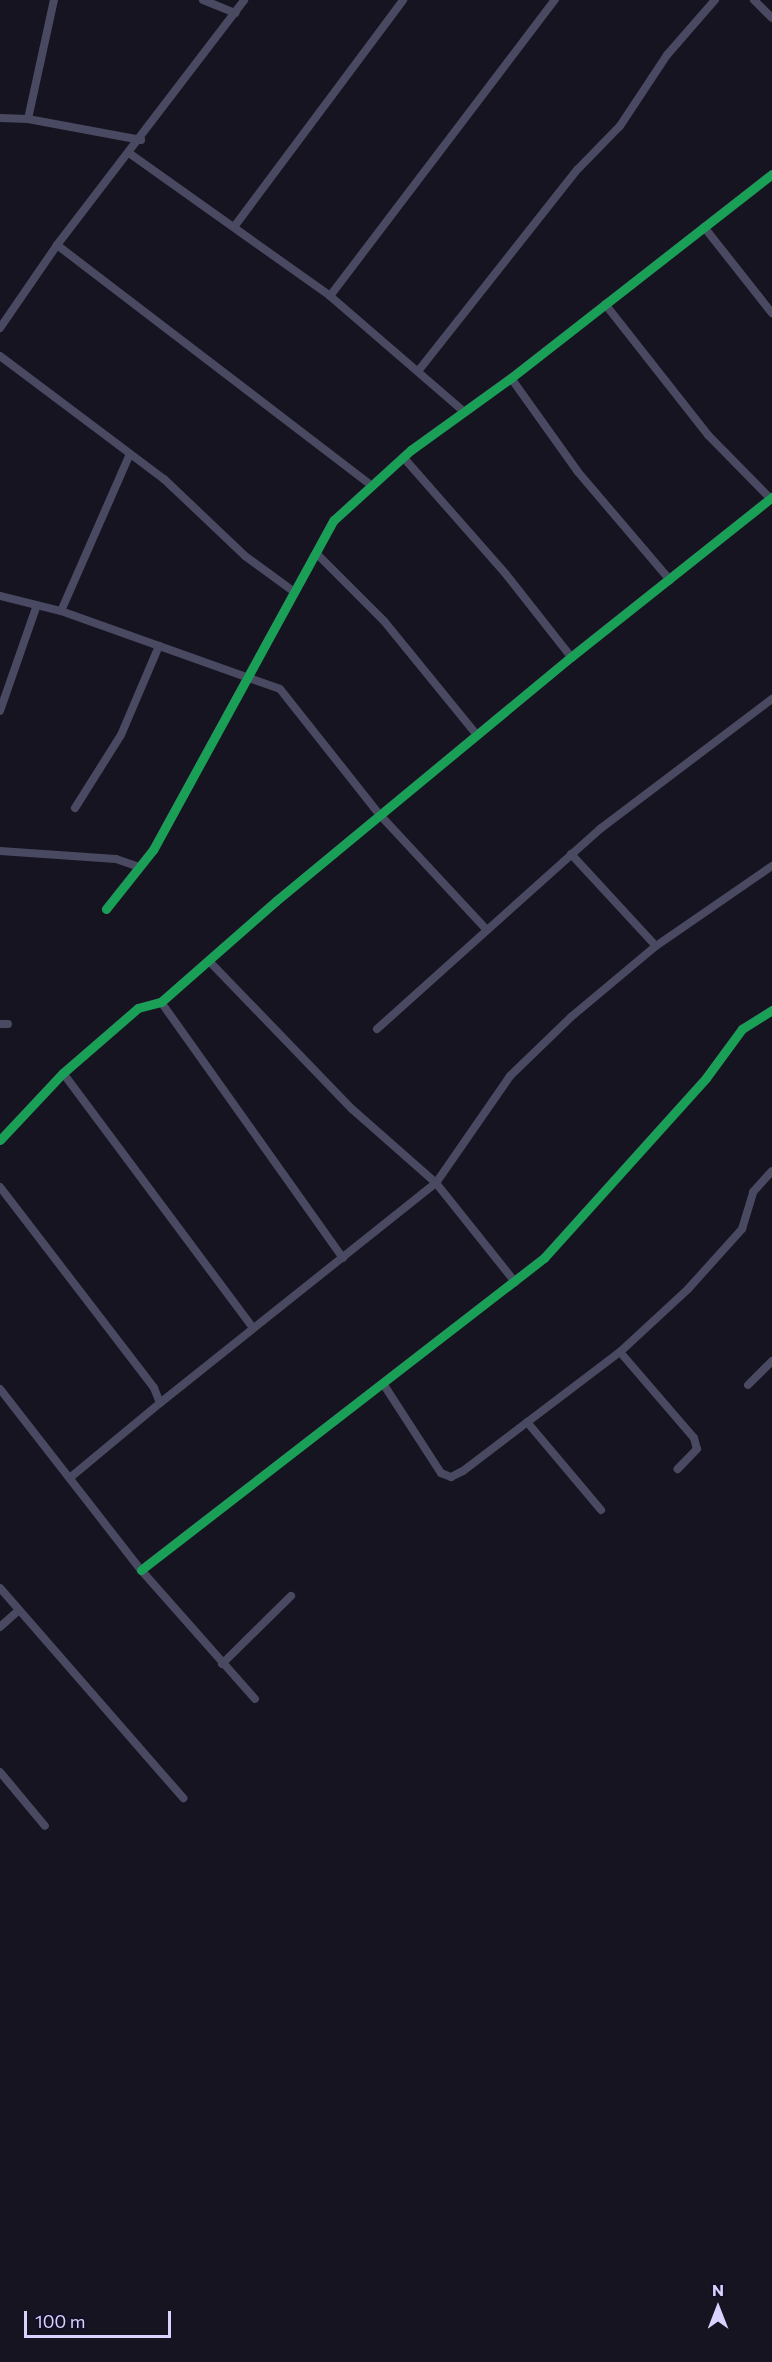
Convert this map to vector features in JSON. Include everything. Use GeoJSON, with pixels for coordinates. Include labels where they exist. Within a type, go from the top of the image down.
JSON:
{"type":"FeatureCollection","features":[{"type":"Feature","properties":{"kind":"street"},"geometry":{"type":"LineString","coordinates":[[28,119],[54,0]]}},
{"type":"Feature","properties":{"kind":"street"},"geometry":{"type":"LineString","coordinates":[[203,0],[235,13]]}},
{"type":"Feature","properties":{"kind":"street"},"geometry":{"type":"LineString","coordinates":[[0,328],[57,245],[141,140],[244,0]]}},
{"type":"Feature","properties":{"kind":"street"},"geometry":{"type":"LineString","coordinates":[[234,227],[403,0]]}},
{"type":"Feature","properties":{"kind":"street"},"geometry":{"type":"LineString","coordinates":[[330,296],[555,0]]}},
{"type":"Feature","properties":{"kind":"street"},"geometry":{"type":"LineString","coordinates":[[419,370],[578,169],[620,126],[667,56],[715,0]]}},
{"type":"Feature","properties":{"kind":"street"},"geometry":{"type":"LineString","coordinates":[[754,0],[772,18]]}},
{"type":"Feature","properties":{"kind":"street"},"geometry":{"type":"LineString","coordinates":[[0,118],[28,119],[141,140]]}},
{"type":"Feature","properties":{"kind":"street"},"geometry":{"type":"LineString","coordinates":[[129,153],[330,296],[419,370],[463,411]]}},
{"type":"Feature","properties":{"kind":"street"},"geometry":{"type":"LineString","coordinates":[[106,909],[153,850],[293,591],[334,520],[370,484],[463,411],[511,378],[772,174]]}},
{"type":"Feature","properties":{"kind":"street"},"geometry":{"type":"LineString","coordinates":[[704,227],[772,313]]}},
{"type":"Feature","properties":{"kind":"street"},"geometry":{"type":"LineString","coordinates":[[57,245],[370,484]]}},
{"type":"Feature","properties":{"kind":"street"},"geometry":{"type":"LineString","coordinates":[[0,1140],[63,1073],[138,1008],[161,1002],[380,815],[572,657],[771,498],[708,435],[605,304]]}},
{"type":"Feature","properties":{"kind":"street"},"geometry":{"type":"LineString","coordinates":[[0,356],[129,456],[164,480],[244,556],[293,591]]}},
{"type":"Feature","properties":{"kind":"street"},"geometry":{"type":"LineString","coordinates":[[511,378],[578,472],[670,580]]}},
{"type":"Feature","properties":{"kind":"street"},"geometry":{"type":"LineString","coordinates":[[61,611],[129,456]]}},
{"type":"Feature","properties":{"kind":"street"},"geometry":{"type":"LineString","coordinates":[[403,458],[505,573],[572,657]]}},
{"type":"Feature","properties":{"kind":"street"},"geometry":{"type":"LineString","coordinates":[[316,554],[384,621],[477,735]]}},
{"type":"Feature","properties":{"kind":"street"},"geometry":{"type":"LineString","coordinates":[[0,596],[61,611],[248,675],[284,693],[380,815],[486,928]]}},
{"type":"Feature","properties":{"kind":"street"},"geometry":{"type":"LineString","coordinates":[[0,711],[36,604]]}},
{"type":"Feature","properties":{"kind":"street"},"geometry":{"type":"LineString","coordinates":[[75,808],[121,735],[159,646]]}},
{"type":"Feature","properties":{"kind":"street"},"geometry":{"type":"LineString","coordinates":[[377,1029],[486,928],[571,854],[772,699]]}},
{"type":"Feature","properties":{"kind":"street"},"geometry":{"type":"LineString","coordinates":[[0,851],[116,859],[139,867]]}},
{"type":"Feature","properties":{"kind":"street"},"geometry":{"type":"LineString","coordinates":[[571,854],[656,946]]}},
{"type":"Feature","properties":{"kind":"street"},"geometry":{"type":"LineString","coordinates":[[71,1478],[252,1327],[436,1183],[510,1076],[571,1017],[656,946],[772,866]]}},
{"type":"Feature","properties":{"kind":"street"},"geometry":{"type":"LineString","coordinates":[[209,960],[351,1109],[436,1183],[515,1281]]}},
{"type":"Feature","properties":{"kind":"street"},"geometry":{"type":"LineString","coordinates":[[161,1002],[343,1258]]}},
{"type":"Feature","properties":{"kind":"street"},"geometry":{"type":"LineString","coordinates":[[141,1570],[384,1385],[544,1258],[685,1102],[742,1029],[772,1010]]}},
{"type":"Feature","properties":{"kind":"street"},"geometry":{"type":"LineString","coordinates":[[63,1073],[252,1327]]}},
{"type":"Feature","properties":{"kind":"street"},"geometry":{"type":"LineString","coordinates":[[384,1385],[441,1473],[451,1477],[620,1352],[688,1289],[742,1229],[753,1192],[772,1171]]}},
{"type":"Feature","properties":{"kind":"street"},"geometry":{"type":"LineString","coordinates":[[0,1187],[154,1388],[160,1403]]}},
{"type":"Feature","properties":{"kind":"street"},"geometry":{"type":"LineString","coordinates":[[620,1352],[682,1420],[694,1438],[696,1449],[678,1469]]}},
{"type":"Feature","properties":{"kind":"street"},"geometry":{"type":"LineString","coordinates":[[748,1385],[772,1361]]}},
{"type":"Feature","properties":{"kind":"street"},"geometry":{"type":"LineString","coordinates":[[0,1389],[141,1570],[255,1700]]}},
{"type":"Feature","properties":{"kind":"street"},"geometry":{"type":"LineString","coordinates":[[527,1422],[600,1510]]}},
{"type":"Feature","properties":{"kind":"street"},"geometry":{"type":"LineString","coordinates":[[0,1588],[183,1798]]}},
{"type":"Feature","properties":{"kind":"street"},"geometry":{"type":"LineString","coordinates":[[222,1664],[291,1596]]}},
{"type":"Feature","properties":{"kind":"street"},"geometry":{"type":"LineString","coordinates":[[0,1627],[18,1611]]}},
{"type":"Feature","properties":{"kind":"street"},"geometry":{"type":"LineString","coordinates":[[0,1772],[45,1826]]}},
{"type":"Feature","properties":{"kind":"cycle path"},"geometry":{"type":"LineString","coordinates":[[106,909],[153,850],[334,520],[411,450],[511,378],[772,174]]}},
{"type":"Feature","properties":{"kind":"cycle path"},"geometry":{"type":"LineString","coordinates":[[0,1140],[63,1073],[138,1008],[161,1002],[276,901],[571,657],[772,497]]}},
{"type":"Feature","properties":{"kind":"cycle path"},"geometry":{"type":"LineString","coordinates":[[141,1570],[544,1258],[706,1078],[742,1029],[772,1010]]}}]}
